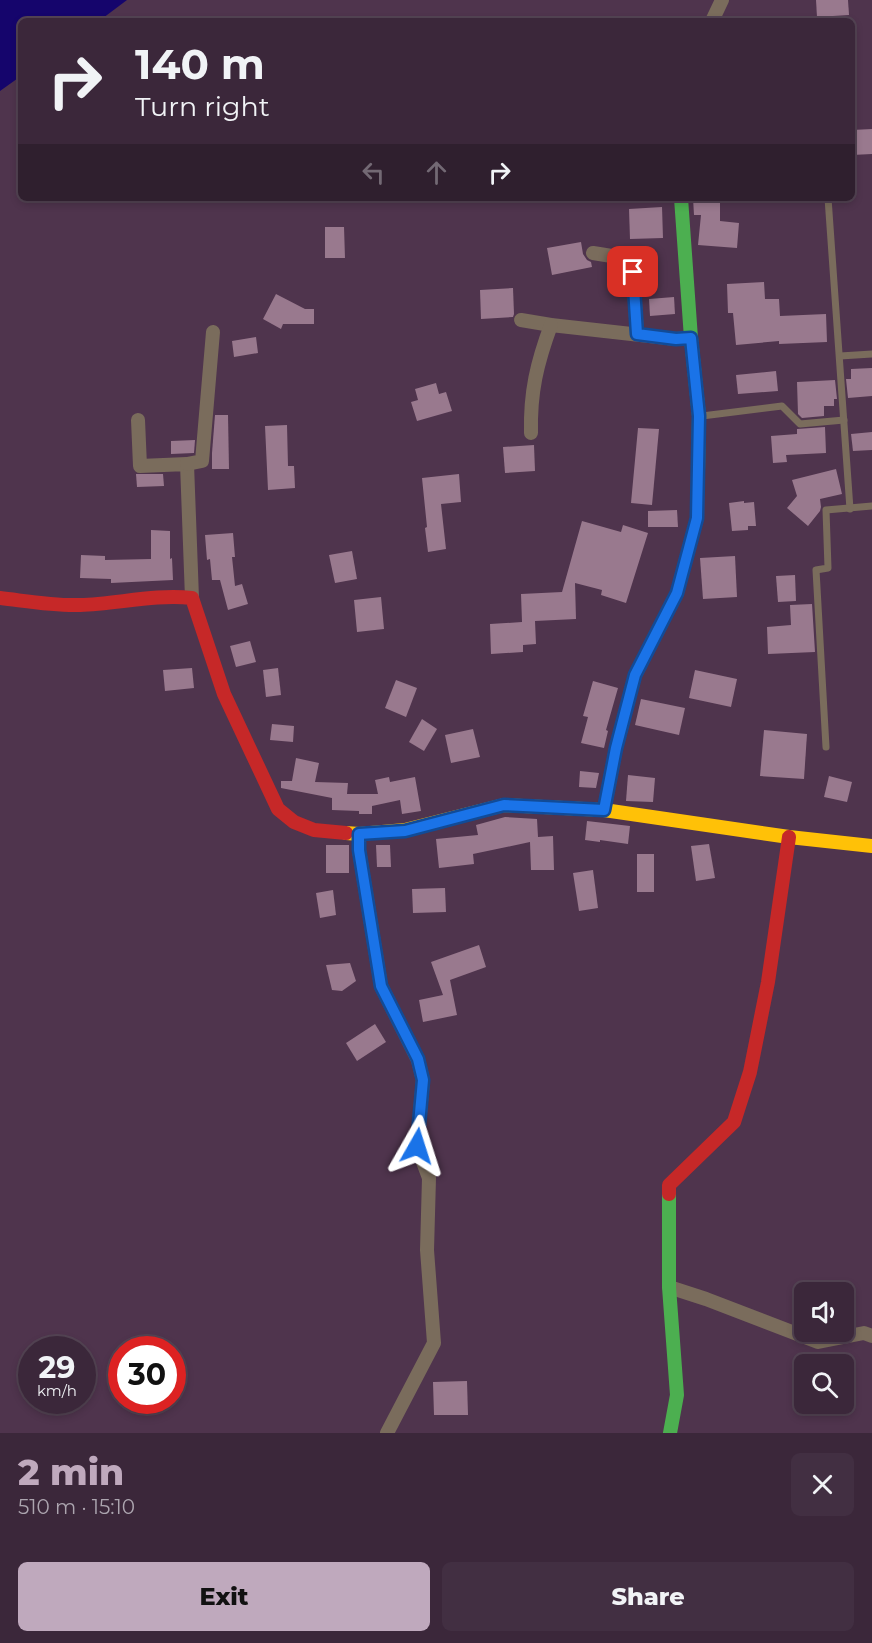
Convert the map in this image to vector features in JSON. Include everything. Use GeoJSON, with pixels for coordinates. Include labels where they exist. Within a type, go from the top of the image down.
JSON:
{"type":"FeatureCollection","features":[{"type":"Feature","properties":{"kind":"street"},"geometry":{"type":"LineString","coordinates":[[713,18],[722,0]]}},
{"type":"Feature","properties":{"kind":"street"},"geometry":{"type":"LineString","coordinates":[[604,810],[616,748],[635,675],[677,593],[697,518],[699,416],[681,201]]}},
{"type":"Feature","properties":{"kind":"street"},"geometry":{"type":"LineString","coordinates":[[594,253],[618,256],[633,272],[637,334]]}},
{"type":"Feature","properties":{"kind":"street"},"geometry":{"type":"LineString","coordinates":[[521,320],[676,339],[691,338]]}},
{"type":"Feature","properties":{"kind":"street"},"geometry":{"type":"LineString","coordinates":[[531,433],[530,406],[539,357],[551,325]]}},
{"type":"Feature","properties":{"kind":"street"},"geometry":{"type":"LineString","coordinates":[[138,420],[140,466],[202,461],[213,332]]}},
{"type":"Feature","properties":{"kind":"street"},"geometry":{"type":"LineString","coordinates":[[187,464],[192,598],[224,694],[278,809],[294,822],[314,830],[359,834],[405,831],[504,805],[604,810],[789,837],[872,846]]}},
{"type":"Feature","properties":{"kind":"street"},"geometry":{"type":"LineString","coordinates":[[0,598],[77,606],[175,595],[192,598]]}},
{"type":"Feature","properties":{"kind":"street"},"geometry":{"type":"LineString","coordinates":[[359,834],[359,850],[381,986],[418,1059],[423,1080],[417,1146],[429,1178],[427,1250],[434,1344],[387,1433]]}},
{"type":"Feature","properties":{"kind":"street"},"geometry":{"type":"LineString","coordinates":[[670,1433],[677,1395],[669,1287],[669,1185],[734,1122],[750,1072],[768,982],[789,837]]}},
{"type":"Feature","properties":{"kind":"street"},"geometry":{"type":"LineString","coordinates":[[669,1287],[818,1342],[864,1333],[872,1336]]}},
{"type":"Feature","properties":{"kind":"lane"},"geometry":{"type":"LineString","coordinates":[[828,201],[850,509]]}},
{"type":"Feature","properties":{"kind":"lane"},"geometry":{"type":"LineString","coordinates":[[840,356],[872,354]]}},
{"type":"Feature","properties":{"kind":"lane"},"geometry":{"type":"LineString","coordinates":[[699,416],[782,406],[800,424],[844,420]]}},
{"type":"Feature","properties":{"kind":"lane"},"geometry":{"type":"LineString","coordinates":[[826,747],[816,570],[828,568],[826,510],[872,506]]}},
{"type":"Feature","properties":{"kind":"shaded area"},"geometry":{"type":"Polygon","coordinates":[[[0,0],[127,0],[103,18],[18,18],[18,78],[0,91],[0,0]]]}},
{"type":"Feature","properties":{"kind":"building"},"geometry":{"type":"Polygon","coordinates":[[[816,0],[848,0],[849,15],[817,17],[816,0]]]}},
{"type":"Feature","properties":{"kind":"building"},"geometry":{"type":"Polygon","coordinates":[[[872,129],[872,154],[855,155],[855,130],[872,129]]]}},
{"type":"Feature","properties":{"kind":"building"},"geometry":{"type":"Polygon","coordinates":[[[693,201],[720,201],[720,221],[739,223],[737,248],[698,245],[701,215],[694,215],[693,201]]]}},
{"type":"Feature","properties":{"kind":"building"},"geometry":{"type":"Polygon","coordinates":[[[662,207],[663,238],[630,239],[629,209],[662,207]]]}},
{"type":"Feature","properties":{"kind":"building"},"geometry":{"type":"Polygon","coordinates":[[[325,227],[344,227],[345,258],[325,258],[325,227]]]}},
{"type":"Feature","properties":{"kind":"building"},"geometry":{"type":"Polygon","coordinates":[[[581,242],[583,254],[591,262],[592,267],[552,275],[547,248],[581,242]]]}},
{"type":"Feature","properties":{"kind":"building"},"geometry":{"type":"Polygon","coordinates":[[[764,282],[765,299],[779,299],[780,316],[826,314],[827,342],[779,344],[779,341],[736,345],[733,313],[728,313],[727,284],[764,282]]]}},
{"type":"Feature","properties":{"kind":"building"},"geometry":{"type":"Polygon","coordinates":[[[513,288],[513,317],[481,319],[480,290],[513,288]]]}},
{"type":"Feature","properties":{"kind":"building"},"geometry":{"type":"Polygon","coordinates":[[[276,294],[305,309],[314,309],[314,324],[283,324],[281,329],[263,319],[276,294]]]}},
{"type":"Feature","properties":{"kind":"building"},"geometry":{"type":"Polygon","coordinates":[[[674,297],[675,314],[650,316],[649,299],[674,297]]]}},
{"type":"Feature","properties":{"kind":"building"},"geometry":{"type":"Polygon","coordinates":[[[256,337],[258,353],[234,357],[232,341],[256,337]]]}},
{"type":"Feature","properties":{"kind":"building"},"geometry":{"type":"Polygon","coordinates":[[[872,368],[872,396],[848,398],[846,379],[851,379],[851,369],[872,368]]]}},
{"type":"Feature","properties":{"kind":"building"},"geometry":{"type":"Polygon","coordinates":[[[776,371],[778,391],[738,394],[736,375],[776,371]]]}},
{"type":"Feature","properties":{"kind":"building"},"geometry":{"type":"Polygon","coordinates":[[[835,380],[837,399],[834,399],[834,406],[824,406],[824,416],[802,418],[798,414],[797,382],[835,380]]]}},
{"type":"Feature","properties":{"kind":"building"},"geometry":{"type":"Polygon","coordinates":[[[436,383],[439,394],[446,392],[452,411],[417,421],[411,402],[418,400],[415,389],[436,383]]]}},
{"type":"Feature","properties":{"kind":"building"},"geometry":{"type":"Polygon","coordinates":[[[215,415],[228,415],[229,469],[212,469],[215,415]]]}},
{"type":"Feature","properties":{"kind":"building"},"geometry":{"type":"Polygon","coordinates":[[[287,425],[288,466],[294,466],[295,488],[268,490],[265,426],[287,425]]]}},
{"type":"Feature","properties":{"kind":"building"},"geometry":{"type":"Polygon","coordinates":[[[825,427],[826,453],[786,455],[787,462],[773,463],[771,436],[797,434],[797,429],[825,427]]]}},
{"type":"Feature","properties":{"kind":"building"},"geometry":{"type":"Polygon","coordinates":[[[638,428],[659,429],[652,505],[631,503],[638,428]]]}},
{"type":"Feature","properties":{"kind":"building"},"geometry":{"type":"Polygon","coordinates":[[[872,432],[872,450],[853,451],[851,434],[872,432]]]}},
{"type":"Feature","properties":{"kind":"building"},"geometry":{"type":"Polygon","coordinates":[[[195,440],[194,453],[171,454],[171,441],[195,440]]]}},
{"type":"Feature","properties":{"kind":"building"},"geometry":{"type":"Polygon","coordinates":[[[534,445],[535,471],[505,473],[503,447],[534,445]]]}},
{"type":"Feature","properties":{"kind":"building"},"geometry":{"type":"Polygon","coordinates":[[[836,469],[842,494],[820,499],[820,511],[808,526],[787,508],[797,496],[792,480],[836,469]]]}},
{"type":"Feature","properties":{"kind":"building"},"geometry":{"type":"Polygon","coordinates":[[[136,474],[163,474],[164,486],[137,487],[136,474]]]}},
{"type":"Feature","properties":{"kind":"building"},"geometry":{"type":"Polygon","coordinates":[[[459,474],[461,502],[441,504],[446,549],[428,552],[422,478],[459,474]]]}},
{"type":"Feature","properties":{"kind":"building"},"geometry":{"type":"Polygon","coordinates":[[[744,501],[744,503],[754,502],[756,526],[748,526],[748,530],[732,531],[729,503],[744,501]]]}},
{"type":"Feature","properties":{"kind":"building"},"geometry":{"type":"Polygon","coordinates":[[[677,510],[678,527],[648,527],[648,511],[677,510]]]}},
{"type":"Feature","properties":{"kind":"building"},"geometry":{"type":"Polygon","coordinates":[[[582,521],[621,532],[623,525],[648,533],[626,603],[601,595],[602,590],[575,583],[576,619],[535,621],[536,644],[523,645],[523,652],[491,654],[490,624],[522,622],[521,594],[562,592],[582,521]]]}},
{"type":"Feature","properties":{"kind":"building"},"geometry":{"type":"Polygon","coordinates":[[[151,530],[170,531],[173,580],[111,583],[111,579],[80,578],[81,555],[105,556],[105,560],[151,559],[151,530]]]}},
{"type":"Feature","properties":{"kind":"building"},"geometry":{"type":"Polygon","coordinates":[[[233,533],[235,557],[232,557],[235,586],[242,584],[248,604],[228,610],[220,580],[212,580],[210,559],[207,560],[205,535],[233,533]]]}},
{"type":"Feature","properties":{"kind":"building"},"geometry":{"type":"Polygon","coordinates":[[[352,551],[357,579],[335,583],[329,555],[352,551]]]}},
{"type":"Feature","properties":{"kind":"building"},"geometry":{"type":"Polygon","coordinates":[[[735,556],[737,597],[703,599],[700,558],[735,556]]]}},
{"type":"Feature","properties":{"kind":"building"},"geometry":{"type":"Polygon","coordinates":[[[795,575],[796,601],[778,602],[776,576],[795,575]]]}},
{"type":"Feature","properties":{"kind":"building"},"geometry":{"type":"Polygon","coordinates":[[[381,597],[384,629],[357,632],[354,600],[381,597]]]}},
{"type":"Feature","properties":{"kind":"building"},"geometry":{"type":"Polygon","coordinates":[[[812,604],[815,652],[768,654],[767,627],[791,625],[790,605],[812,604]]]}},
{"type":"Feature","properties":{"kind":"building"},"geometry":{"type":"Polygon","coordinates":[[[250,641],[256,662],[236,667],[230,646],[250,641]]]}},
{"type":"Feature","properties":{"kind":"building"},"geometry":{"type":"Polygon","coordinates":[[[192,668],[194,688],[165,691],[163,670],[192,668]]]}},
{"type":"Feature","properties":{"kind":"building"},"geometry":{"type":"Polygon","coordinates":[[[278,668],[281,695],[266,697],[263,670],[278,668]]]}},
{"type":"Feature","properties":{"kind":"building"},"geometry":{"type":"Polygon","coordinates":[[[695,670],[737,679],[731,707],[689,698],[695,670]]]}},
{"type":"Feature","properties":{"kind":"building"},"geometry":{"type":"Polygon","coordinates":[[[396,680],[417,688],[406,717],[385,708],[396,680]]]}},
{"type":"Feature","properties":{"kind":"building"},"geometry":{"type":"Polygon","coordinates":[[[593,681],[618,688],[606,730],[608,731],[604,748],[581,743],[588,717],[583,716],[593,681]]]}},
{"type":"Feature","properties":{"kind":"building"},"geometry":{"type":"Polygon","coordinates":[[[641,699],[685,708],[679,735],[635,725],[641,699]]]}},
{"type":"Feature","properties":{"kind":"building"},"geometry":{"type":"Polygon","coordinates":[[[422,719],[437,729],[424,751],[409,742],[422,719]]]}},
{"type":"Feature","properties":{"kind":"building"},"geometry":{"type":"Polygon","coordinates":[[[272,724],[294,726],[293,742],[270,740],[272,724]]]}},
{"type":"Feature","properties":{"kind":"building"},"geometry":{"type":"Polygon","coordinates":[[[473,729],[480,757],[451,763],[445,735],[473,729]]]}},
{"type":"Feature","properties":{"kind":"building"},"geometry":{"type":"Polygon","coordinates":[[[764,730],[807,734],[804,779],[760,776],[764,730]]]}},
{"type":"Feature","properties":{"kind":"building"},"geometry":{"type":"Polygon","coordinates":[[[296,758],[319,763],[315,782],[348,783],[347,794],[378,794],[375,780],[389,777],[390,782],[415,777],[421,811],[402,814],[400,800],[372,806],[372,814],[332,810],[332,798],[281,788],[281,781],[292,781],[296,758]]]}},
{"type":"Feature","properties":{"kind":"building"},"geometry":{"type":"Polygon","coordinates":[[[580,771],[599,773],[596,788],[579,787],[580,771]]]}},
{"type":"Feature","properties":{"kind":"building"},"geometry":{"type":"Polygon","coordinates":[[[628,775],[655,778],[653,802],[626,801],[628,775]]]}},
{"type":"Feature","properties":{"kind":"building"},"geometry":{"type":"Polygon","coordinates":[[[829,776],[852,782],[847,802],[824,797],[829,776]]]}},
{"type":"Feature","properties":{"kind":"building"},"geometry":{"type":"Polygon","coordinates":[[[505,817],[537,819],[538,837],[553,836],[554,870],[531,870],[530,842],[473,854],[474,864],[439,868],[436,839],[478,835],[476,825],[505,817]]]}},
{"type":"Feature","properties":{"kind":"building"},"geometry":{"type":"Polygon","coordinates":[[[587,821],[630,826],[628,844],[585,840],[587,821]]]}},
{"type":"Feature","properties":{"kind":"building"},"geometry":{"type":"Polygon","coordinates":[[[709,844],[715,878],[696,881],[691,846],[709,844]]]}},
{"type":"Feature","properties":{"kind":"building"},"geometry":{"type":"Polygon","coordinates":[[[326,845],[349,845],[349,873],[326,873],[326,845]]]}},
{"type":"Feature","properties":{"kind":"building"},"geometry":{"type":"Polygon","coordinates":[[[376,845],[390,845],[391,867],[377,867],[376,845]]]}},
{"type":"Feature","properties":{"kind":"building"},"geometry":{"type":"Polygon","coordinates":[[[637,854],[654,854],[654,892],[637,892],[637,854]]]}},
{"type":"Feature","properties":{"kind":"building"},"geometry":{"type":"Polygon","coordinates":[[[593,870],[598,908],[579,911],[573,873],[593,870]]]}},
{"type":"Feature","properties":{"kind":"building"},"geometry":{"type":"Polygon","coordinates":[[[445,888],[446,912],[413,913],[412,889],[445,888]]]}},
{"type":"Feature","properties":{"kind":"building"},"geometry":{"type":"Polygon","coordinates":[[[333,890],[336,915],[320,918],[316,893],[333,890]]]}},
{"type":"Feature","properties":{"kind":"building"},"geometry":{"type":"Polygon","coordinates":[[[479,945],[486,967],[450,980],[457,1015],[423,1022],[419,1000],[443,995],[431,962],[479,945]]]}},
{"type":"Feature","properties":{"kind":"building"},"geometry":{"type":"Polygon","coordinates":[[[350,963],[356,981],[342,991],[332,990],[326,965],[350,963]]]}},
{"type":"Feature","properties":{"kind":"building"},"geometry":{"type":"Polygon","coordinates":[[[375,1024],[386,1042],[357,1061],[346,1043],[375,1024]]]}},
{"type":"Feature","properties":{"kind":"building"},"geometry":{"type":"Polygon","coordinates":[[[467,1381],[468,1415],[434,1415],[433,1382],[467,1381]]]}},
{"type":"Feature","properties":{"kind":"traffic: fast"},"geometry":{"type":"LineString","coordinates":[[681,201],[699,416],[698,472]]}},
{"type":"Feature","properties":{"kind":"traffic: fast"},"geometry":{"type":"LineString","coordinates":[[669,1194],[669,1287],[677,1395],[670,1433]]}},
{"type":"Feature","properties":{"kind":"traffic: slow"},"geometry":{"type":"LineString","coordinates":[[346,833],[405,830],[504,805],[604,810],[789,837],[872,846]]}},
{"type":"Feature","properties":{"kind":"traffic: jam"},"geometry":{"type":"LineString","coordinates":[[604,810],[616,748],[635,675],[677,593],[697,518],[698,472]]}},
{"type":"Feature","properties":{"kind":"traffic: jam"},"geometry":{"type":"LineString","coordinates":[[0,598],[70,605],[164,597],[192,598],[224,694],[278,809],[294,822],[314,830],[346,833]]}},
{"type":"Feature","properties":{"kind":"traffic: jam"},"geometry":{"type":"LineString","coordinates":[[669,1194],[669,1185],[734,1122],[750,1072],[768,982],[789,837]]}},
{"type":"Feature","properties":{"kind":"route"},"geometry":{"type":"LineString","coordinates":[[417,1146],[423,1080],[418,1059],[381,986],[359,850],[359,834],[405,831],[504,805],[604,810],[616,748],[635,675],[677,593],[697,518],[699,416],[691,338],[676,339],[637,334],[633,272]]}}]}
